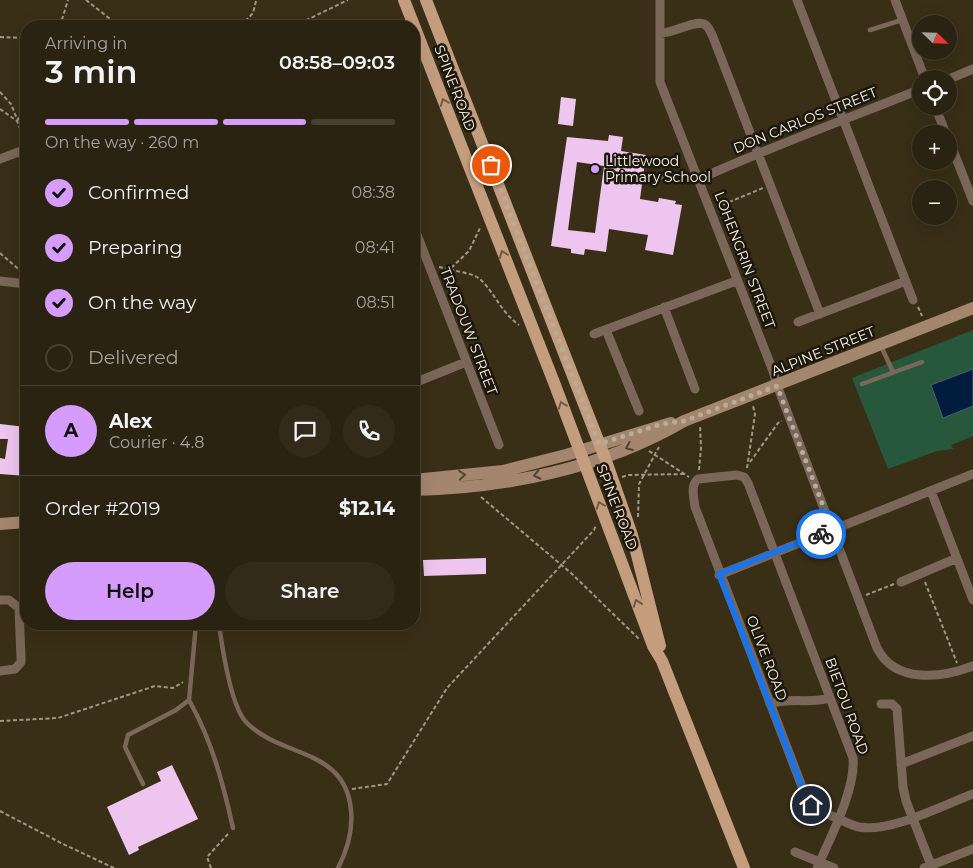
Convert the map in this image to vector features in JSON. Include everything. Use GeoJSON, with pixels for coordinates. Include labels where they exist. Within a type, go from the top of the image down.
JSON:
{"type":"FeatureCollection","features":[{"type":"Feature","properties":{"kind":"main road","name":"SPINE ROAD"},"geometry":{"type":"LineString","coordinates":[[404,0],[412,20]]}},
{"type":"Feature","properties":{"kind":"main road","name":"SPINE ROAD"},"geometry":{"type":"LineString","coordinates":[[426,0],[605,458],[632,535],[660,643],[662,661]]}},
{"type":"Feature","properties":{"kind":"main road","name":"SPINE ROAD"},"geometry":{"type":"LineString","coordinates":[[420,41],[653,646],[662,661],[744,868]]}},
{"type":"Feature","properties":{"kind":"street","name":"LOHENGRIN STREET"},"geometry":{"type":"LineString","coordinates":[[660,0],[660,82],[699,178],[736,281],[773,371],[777,386],[877,648],[887,662],[906,673],[922,675],[948,673],[973,666]]}},
{"type":"Feature","properties":{"kind":"street"},"geometry":{"type":"LineString","coordinates":[[797,0],[914,301]]}},
{"type":"Feature","properties":{"kind":"street"},"geometry":{"type":"LineString","coordinates":[[894,0],[921,70]]}},
{"type":"Feature","properties":{"kind":"street"},"geometry":{"type":"LineString","coordinates":[[660,33],[668,34],[697,24],[708,26],[714,37],[820,314]]}},
{"type":"Feature","properties":{"kind":"street"},"geometry":{"type":"LineString","coordinates":[[957,76],[973,69]]}},
{"type":"Feature","properties":{"kind":"street","name":"DON CARLOS STREET"},"geometry":{"type":"LineString","coordinates":[[699,178],[912,92]]}},
{"type":"Feature","properties":{"kind":"street"},"geometry":{"type":"LineString","coordinates":[[0,159],[20,150]]}},
{"type":"Feature","properties":{"kind":"street"},"geometry":{"type":"LineString","coordinates":[[957,160],[973,201]]}},
{"type":"Feature","properties":{"kind":"street","name":"TRADOUW STREET"},"geometry":{"type":"LineString","coordinates":[[420,252],[499,445]]}},
{"type":"Feature","properties":{"kind":"street"},"geometry":{"type":"LineString","coordinates":[[0,281],[20,283]]}},
{"type":"Feature","properties":{"kind":"street"},"geometry":{"type":"LineString","coordinates":[[594,334],[736,281]]}},
{"type":"Feature","properties":{"kind":"street"},"geometry":{"type":"LineString","coordinates":[[798,322],[906,281]]}},
{"type":"Feature","properties":{"kind":"street"},"geometry":{"type":"LineString","coordinates":[[664,307],[695,389]]}},
{"type":"Feature","properties":{"kind":"street","name":"ALPINE STREET"},"geometry":{"type":"LineString","coordinates":[[420,489],[504,482],[584,465],[605,458],[684,421],[973,308]]}},
{"type":"Feature","properties":{"kind":"street"},"geometry":{"type":"LineString","coordinates":[[606,330],[639,411]]}},
{"type":"Feature","properties":{"kind":"street"},"geometry":{"type":"LineString","coordinates":[[420,381],[466,362]]}},
{"type":"Feature","properties":{"kind":"street","name":"ALPINE STREET"},"geometry":{"type":"LineString","coordinates":[[420,479],[503,471],[579,451],[662,424],[684,421]]}},
{"type":"Feature","properties":{"kind":"street"},"geometry":{"type":"LineString","coordinates":[[719,574],[973,474]]}},
{"type":"Feature","properties":{"kind":"street"},"geometry":{"type":"LineString","coordinates":[[696,480],[738,475],[744,477],[775,553]]}},
{"type":"Feature","properties":{"kind":"street","name":"OLIVE ROAD"},"geometry":{"type":"LineString","coordinates":[[696,480],[693,488],[695,507],[719,574],[806,797],[818,811],[858,827],[873,828],[889,826],[973,794]]}},
{"type":"Feature","properties":{"kind":"street"},"geometry":{"type":"LineString","coordinates":[[931,491],[973,600]]}},
{"type":"Feature","properties":{"kind":"street"},"geometry":{"type":"LineString","coordinates":[[0,524],[20,522]]}},
{"type":"Feature","properties":{"kind":"street","name":"BIETOU ROAD"},"geometry":{"type":"LineString","coordinates":[[775,553],[850,747],[854,770],[850,789],[819,865]]}},
{"type":"Feature","properties":{"kind":"street"},"geometry":{"type":"LineString","coordinates":[[900,582],[957,558]]}},
{"type":"Feature","properties":{"kind":"street"},"geometry":{"type":"LineString","coordinates":[[0,600],[9,600],[19,608],[20,629]]}},
{"type":"Feature","properties":{"kind":"street"},"geometry":{"type":"LineString","coordinates":[[0,671],[9,671],[21,662],[20,630]]}},
{"type":"Feature","properties":{"kind":"street"},"geometry":{"type":"LineString","coordinates":[[770,704],[788,700],[816,702],[830,698]]}},
{"type":"Feature","properties":{"kind":"street"},"geometry":{"type":"LineString","coordinates":[[881,704],[892,704],[897,709],[903,787],[928,867],[973,849]]}},
{"type":"Feature","properties":{"kind":"street"},"geometry":{"type":"LineString","coordinates":[[902,764],[973,736]]}},
{"type":"Feature","properties":{"kind":"street"},"geometry":{"type":"LineString","coordinates":[[795,852],[819,865],[834,868]]}},
{"type":"Feature","properties":{"kind":"lane"},"geometry":{"type":"LineString","coordinates":[[870,30],[902,20]]}},
{"type":"Feature","properties":{"kind":"lane"},"geometry":{"type":"LineString","coordinates":[[655,177],[699,178]]}},
{"type":"Feature","properties":{"kind":"lane"},"geometry":{"type":"LineString","coordinates":[[880,344],[893,372]]}},
{"type":"Feature","properties":{"kind":"lane"},"geometry":{"type":"LineString","coordinates":[[862,384],[922,362]]}},
{"type":"Feature","properties":{"kind":"lane"},"geometry":{"type":"LineString","coordinates":[[196,630],[189,700],[197,714],[222,777],[233,828]]}},
{"type":"Feature","properties":{"kind":"lane"},"geometry":{"type":"LineString","coordinates":[[220,630],[225,663],[235,698],[246,721],[264,735],[328,766],[342,780],[347,789],[350,797],[352,829],[338,868]]}},
{"type":"Feature","properties":{"kind":"lane"},"geometry":{"type":"LineString","coordinates":[[143,784],[125,747],[128,735],[176,710],[189,700]]}},
{"type":"Feature","properties":{"kind":"path"},"geometry":{"type":"LineString","coordinates":[[62,20],[68,0]]}},
{"type":"Feature","properties":{"kind":"path"},"geometry":{"type":"LineString","coordinates":[[86,0],[111,20]]}},
{"type":"Feature","properties":{"kind":"path"},"geometry":{"type":"LineString","coordinates":[[306,20],[348,0]]}},
{"type":"Feature","properties":{"kind":"path"},"geometry":{"type":"LineString","coordinates":[[247,20],[253,13],[256,1]]}},
{"type":"Feature","properties":{"kind":"path"},"geometry":{"type":"LineString","coordinates":[[0,37],[20,38]]}},
{"type":"Feature","properties":{"kind":"path"},"geometry":{"type":"LineString","coordinates":[[0,92],[11,104],[20,133]]}},
{"type":"Feature","properties":{"kind":"path"},"geometry":{"type":"LineString","coordinates":[[0,108],[17,121]]}},
{"type":"Feature","properties":{"kind":"path"},"geometry":{"type":"LineString","coordinates":[[17,121],[20,115]]}},
{"type":"Feature","properties":{"kind":"path"},"geometry":{"type":"LineString","coordinates":[[715,208],[766,186]]}},
{"type":"Feature","properties":{"kind":"path"},"geometry":{"type":"LineString","coordinates":[[450,269],[469,251],[483,224]]}},
{"type":"Feature","properties":{"kind":"path"},"geometry":{"type":"LineString","coordinates":[[0,253],[20,269]]}},
{"type":"Feature","properties":{"kind":"path"},"geometry":{"type":"LineString","coordinates":[[434,268],[438,266],[475,276],[481,280],[505,313],[523,327]]}},
{"type":"Feature","properties":{"kind":"path"},"geometry":{"type":"LineString","coordinates":[[914,301],[922,316]]}},
{"type":"Feature","properties":{"kind":"path"},"geometry":{"type":"LineString","coordinates":[[744,477],[748,464],[755,414],[752,405]]}},
{"type":"Feature","properties":{"kind":"path"},"geometry":{"type":"LineString","coordinates":[[748,464],[778,423],[782,421]]}},
{"type":"Feature","properties":{"kind":"path"},"geometry":{"type":"LineString","coordinates":[[645,447],[654,455],[696,480],[701,448],[700,425]]}},
{"type":"Feature","properties":{"kind":"path"},"geometry":{"type":"LineString","coordinates":[[637,522],[638,493],[643,475],[663,443]]}},
{"type":"Feature","properties":{"kind":"path"},"geometry":{"type":"LineString","coordinates":[[622,476],[685,474]]}},
{"type":"Feature","properties":{"kind":"path"},"geometry":{"type":"LineString","coordinates":[[480,497],[561,564],[638,638],[642,645]]}},
{"type":"Feature","properties":{"kind":"path"},"geometry":{"type":"LineString","coordinates":[[347,789],[387,784],[447,688],[594,530],[597,524]]}},
{"type":"Feature","properties":{"kind":"path"},"geometry":{"type":"LineString","coordinates":[[923,577],[959,667]]}},
{"type":"Feature","properties":{"kind":"path"},"geometry":{"type":"LineString","coordinates":[[866,595],[900,582]]}},
{"type":"Feature","properties":{"kind":"path"},"geometry":{"type":"LineString","coordinates":[[0,720],[58,718],[155,686],[173,688],[192,678]]}},
{"type":"Feature","properties":{"kind":"path"},"geometry":{"type":"LineString","coordinates":[[0,811],[114,868]]}},
{"type":"Feature","properties":{"kind":"path"},"geometry":{"type":"LineString","coordinates":[[211,868],[207,857],[233,828]]}},
{"type":"Feature","properties":{"kind":"green space"},"geometry":{"type":"Polygon","coordinates":[[[973,330],[973,436],[951,445],[953,449],[937,451],[888,469],[852,378],[973,330]]]}},
{"type":"Feature","properties":{"kind":"water"},"geometry":{"type":"Polygon","coordinates":[[[973,369],[973,406],[943,418],[931,385],[973,369]]]}},
{"type":"Feature","properties":{"kind":"building"},"geometry":{"type":"Polygon","coordinates":[[[561,97],[576,99],[573,126],[558,124],[561,97]]]}},
{"type":"Feature","properties":{"kind":"building"},"geometry":{"type":"Polygon","coordinates":[[[609,135],[623,137],[621,151],[646,155],[640,199],[658,202],[659,198],[676,201],[675,204],[682,205],[673,255],[645,250],[648,235],[609,229],[606,252],[585,249],[584,255],[571,253],[571,249],[551,246],[567,137],[608,141],[609,135]],[[577,162],[568,230],[595,233],[604,166],[577,162]]]}},
{"type":"Feature","properties":{"kind":"building"},"geometry":{"type":"Polygon","coordinates":[[[0,424],[20,426],[20,476],[0,474],[0,458],[5,459],[8,439],[0,439],[0,424]]]}},
{"type":"Feature","properties":{"kind":"building"},"geometry":{"type":"Polygon","coordinates":[[[486,558],[486,574],[424,576],[423,560],[486,558]]]}},
{"type":"Feature","properties":{"kind":"building"},"geometry":{"type":"Polygon","coordinates":[[[172,765],[198,819],[138,847],[139,850],[129,855],[107,807],[161,781],[157,772],[172,765]]]}},
{"type":"Feature","properties":{"kind":"way so far"},"geometry":{"type":"LineString","coordinates":[[491,165],[599,444],[662,424],[684,421],[777,386],[832,529],[821,534]]}},
{"type":"Feature","properties":{"kind":"place","name":"Littlewood Primary School"},"geometry":{"type":"Point","coordinates":[595,169]}},
{"type":"Feature","properties":{"kind":"route"},"geometry":{"type":"LineString","coordinates":[[811,805],[806,797],[719,574],[821,534]]}}]}
